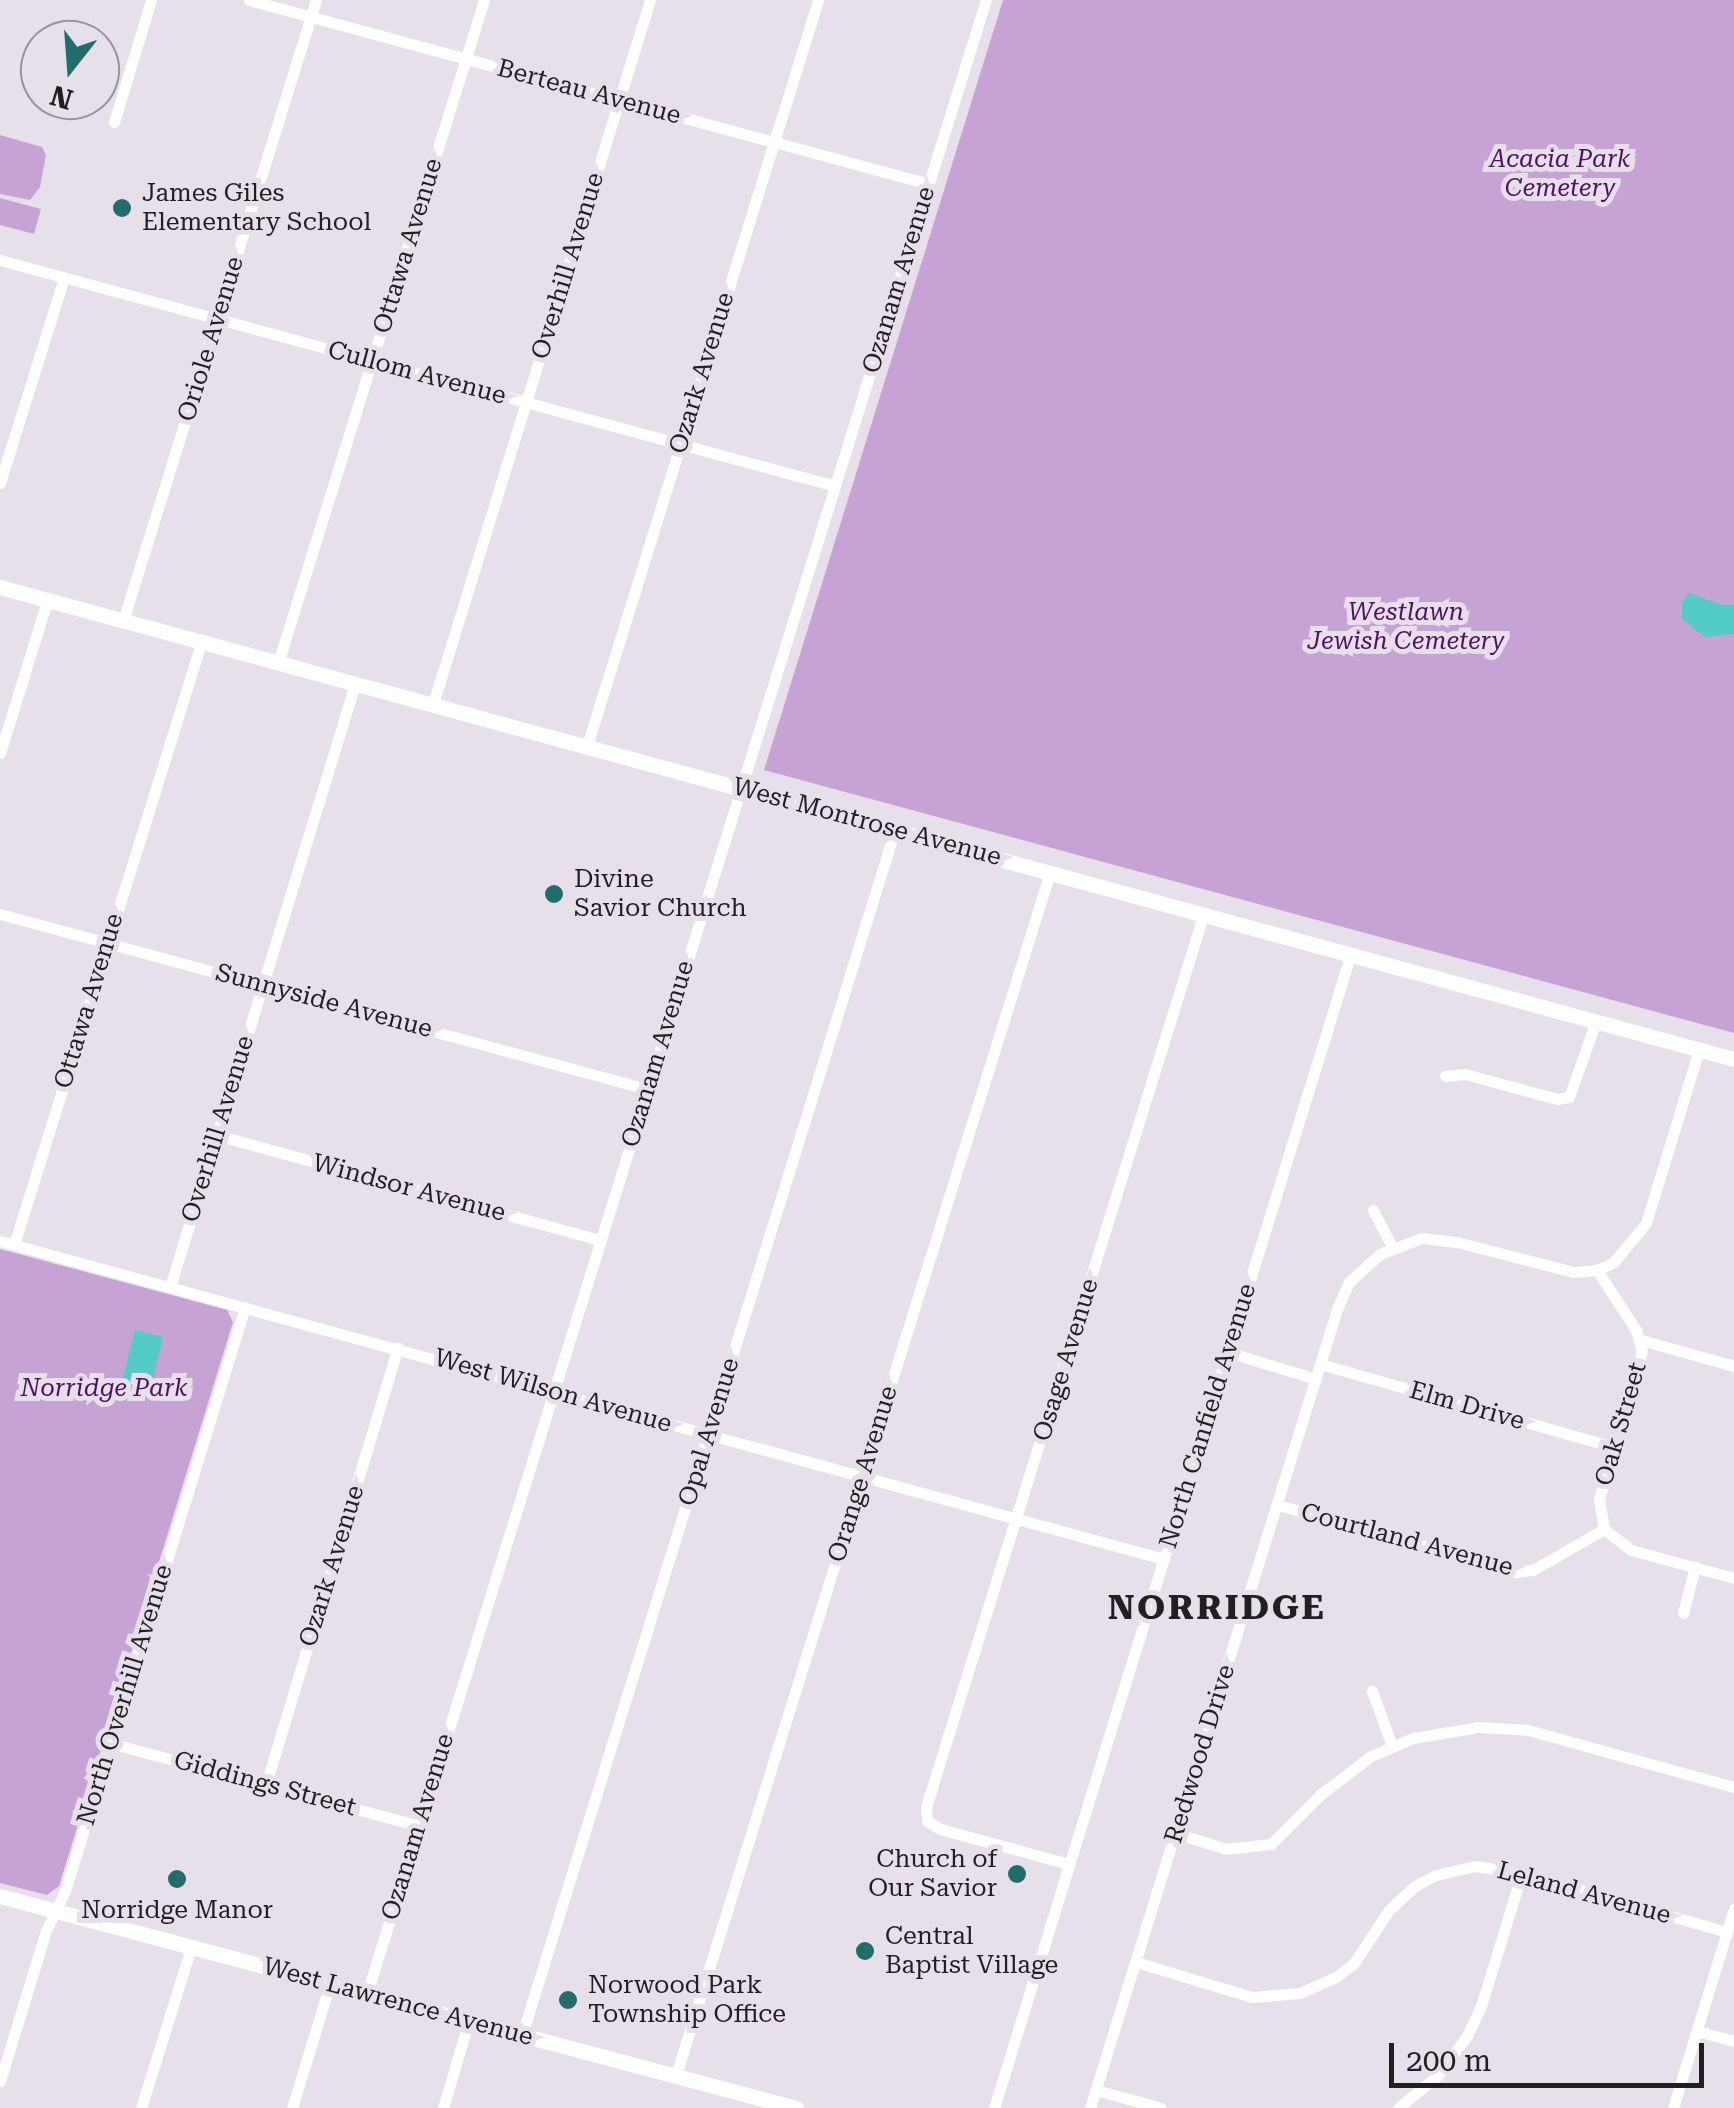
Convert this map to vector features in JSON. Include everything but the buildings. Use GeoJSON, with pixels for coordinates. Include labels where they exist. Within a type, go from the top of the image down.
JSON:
{"type":"FeatureCollection","features":[{"type":"Feature","properties":{"kind":"street"},"geometry":{"type":"LineString","coordinates":[[114,122],[152,0]]}},
{"type":"Feature","properties":{"kind":"street","name":"Berteau Avenue"},"geometry":{"type":"LineString","coordinates":[[249,0],[929,184]]}},
{"type":"Feature","properties":{"kind":"street","name":"Oriole Avenue"},"geometry":{"type":"LineString","coordinates":[[123,621],[316,0]]}},
{"type":"Feature","properties":{"kind":"street","name":"Ottawa Avenue"},"geometry":{"type":"LineString","coordinates":[[278,663],[484,0]]}},
{"type":"Feature","properties":{"kind":"street","name":"Overhill Avenue"},"geometry":{"type":"LineString","coordinates":[[433,704],[650,0]]}},
{"type":"Feature","properties":{"kind":"street","name":"Ozark Avenue"},"geometry":{"type":"LineString","coordinates":[[587,746],[818,0]]}},
{"type":"Feature","properties":{"kind":"street","name":"Ozanam Avenue"},"geometry":{"type":"LineString","coordinates":[[367,1993],[986,0]]}},
{"type":"Feature","properties":{"kind":"street","name":"Cullom Avenue"},"geometry":{"type":"LineString","coordinates":[[0,260],[835,486]]}},
{"type":"Feature","properties":{"kind":"street"},"geometry":{"type":"LineString","coordinates":[[0,483],[64,278]]}},
{"type":"Feature","properties":{"kind":"street","name":"West Montrose Avenue"},"geometry":{"type":"LineString","coordinates":[[0,587],[1734,1059]]}},
{"type":"Feature","properties":{"kind":"street"},"geometry":{"type":"LineString","coordinates":[[0,753],[48,600]]}},
{"type":"Feature","properties":{"kind":"street","name":"Ottawa Avenue"},"geometry":{"type":"LineString","coordinates":[[14,1245],[201,643]]}},
{"type":"Feature","properties":{"kind":"street","name":"Overhill Avenue"},"geometry":{"type":"LineString","coordinates":[[170,1286],[355,684]]}},
{"type":"Feature","properties":{"kind":"street","name":"Opal Avenue"},"geometry":{"type":"LineString","coordinates":[[522,2034],[895,829]]}},
{"type":"Feature","properties":{"kind":"street","name":"Orange Avenue"},"geometry":{"type":"LineString","coordinates":[[676,2075],[1050,872]]}},
{"type":"Feature","properties":{"kind":"street","name":"Sunnyside Avenue"},"geometry":{"type":"LineString","coordinates":[[0,914],[647,1089]]}},
{"type":"Feature","properties":{"kind":"street","name":"Osage Avenue"},"geometry":{"type":"LineString","coordinates":[[1070,1864],[940,1829],[927,1820],[926,1806],[1204,914]]}},
{"type":"Feature","properties":{"kind":"street","name":"North Canfield Avenue"},"geometry":{"type":"LineString","coordinates":[[994,2108],[1351,953]]}},
{"type":"Feature","properties":{"kind":"street"},"geometry":{"type":"LineString","coordinates":[[1445,1076],[1465,1074],[1558,1099],[1569,1097],[1596,1021]]}},
{"type":"Feature","properties":{"kind":"street"},"geometry":{"type":"LineString","coordinates":[[1597,1270],[1625,1253],[1646,1222],[1699,1050]]}},
{"type":"Feature","properties":{"kind":"street","name":"Windsor Avenue"},"geometry":{"type":"LineString","coordinates":[[216,1135],[602,1240]]}},
{"type":"Feature","properties":{"kind":"street"},"geometry":{"type":"LineString","coordinates":[[1373,1210],[1392,1247]]}},
{"type":"Feature","properties":{"kind":"street","name":"Redwood Drive"},"geometry":{"type":"LineString","coordinates":[[1090,2108],[1320,1364],[1349,1282],[1392,1247],[1439,1238],[1564,1270],[1597,1270]]}},
{"type":"Feature","properties":{"kind":"street","name":"West Wilson Avenue"},"geometry":{"type":"LineString","coordinates":[[0,1241],[1164,1560]]}},
{"type":"Feature","properties":{"kind":"street","name":"Oak Street"},"geometry":{"type":"LineString","coordinates":[[1597,1270],[1642,1340],[1639,1367],[1599,1500],[1604,1529]]}},
{"type":"Feature","properties":{"kind":"street","name":"North Overhill Avenue"},"geometry":{"type":"LineString","coordinates":[[0,2081],[245,1306]]}},
{"type":"Feature","properties":{"kind":"street"},"geometry":{"type":"LineString","coordinates":[[1642,1340],[1734,1366]]}},
{"type":"Feature","properties":{"kind":"street","name":"Ozark Avenue"},"geometry":{"type":"LineString","coordinates":[[266,1784],[398,1348]]}},
{"type":"Feature","properties":{"kind":"street"},"geometry":{"type":"LineString","coordinates":[[1228,1352],[1316,1378]]}},
{"type":"Feature","properties":{"kind":"street","name":"Elm Drive"},"geometry":{"type":"LineString","coordinates":[[1320,1364],[1614,1447]]}},
{"type":"Feature","properties":{"kind":"street","name":"Courtland Avenue"},"geometry":{"type":"LineString","coordinates":[[1278,1506],[1516,1572],[1541,1566],[1604,1529]]}},
{"type":"Feature","properties":{"kind":"street"},"geometry":{"type":"LineString","coordinates":[[1604,1529],[1631,1550],[1734,1578]]}},
{"type":"Feature","properties":{"kind":"street"},"geometry":{"type":"LineString","coordinates":[[1683,1613],[1695,1567]]}},
{"type":"Feature","properties":{"kind":"street"},"geometry":{"type":"LineString","coordinates":[[1372,1691],[1392,1746]]}},
{"type":"Feature","properties":{"kind":"street"},"geometry":{"type":"LineString","coordinates":[[1174,1833],[1226,1848],[1271,1844],[1337,1780],[1392,1746],[1455,1729],[1528,1730],[1734,1787]]}},
{"type":"Feature","properties":{"kind":"street","name":"Giddings Street"},"geometry":{"type":"LineString","coordinates":[[110,1742],[419,1826]]}},
{"type":"Feature","properties":{"kind":"street","name":"Leland Avenue"},"geometry":{"type":"LineString","coordinates":[[1136,1962],[1252,1996],[1300,1993],[1336,1978],[1354,1963],[1389,1910],[1424,1880],[1475,1866],[1522,1873],[1727,1932]]}},
{"type":"Feature","properties":{"kind":"street"},"geometry":{"type":"LineString","coordinates":[[1398,2108],[1438,2075],[1467,2036],[1481,2006],[1522,1873]]}},
{"type":"Feature","properties":{"kind":"street","name":"West Lawrence Avenue"},"geometry":{"type":"LineString","coordinates":[[0,1896],[796,2108]]}},
{"type":"Feature","properties":{"kind":"street"},"geometry":{"type":"LineString","coordinates":[[1674,2108],[1734,1910]]}},
{"type":"Feature","properties":{"kind":"street"},"geometry":{"type":"LineString","coordinates":[[141,2108],[192,1947]]}},
{"type":"Feature","properties":{"kind":"street"},"geometry":{"type":"LineString","coordinates":[[292,2108],[330,1984]]}},
{"type":"Feature","properties":{"kind":"street"},"geometry":{"type":"LineString","coordinates":[[442,2108],[469,2020]]}},
{"type":"Feature","properties":{"kind":"street"},"geometry":{"type":"LineString","coordinates":[[1697,2031],[1734,2041]]}},
{"type":"Feature","properties":{"kind":"street"},"geometry":{"type":"LineString","coordinates":[[1096,2090],[1162,2108]]}},
{"type":"Feature","properties":{"kind":"green space","name":"Westlawn Jewish Cemetery"},"geometry":{"type":"Polygon","coordinates":[[[1003,0],[1734,0],[1734,1033],[764,770],[1003,0]]]}},
{"type":"Feature","properties":{"kind":"green space"},"geometry":{"type":"Polygon","coordinates":[[[0,135],[42,147],[46,155],[40,187],[30,200],[0,194],[0,135]]]}},
{"type":"Feature","properties":{"kind":"green space"},"geometry":{"type":"Polygon","coordinates":[[[0,198],[41,209],[34,234],[0,225],[0,198]]]}},
{"type":"Feature","properties":{"kind":"green space","name":"Norridge Park"},"geometry":{"type":"Polygon","coordinates":[[[0,1249],[227,1310],[233,1322],[59,1886],[47,1895],[0,1883],[0,1249]]]}},
{"type":"Feature","properties":{"kind":"water"},"geometry":{"type":"Polygon","coordinates":[[[1689,593],[1722,605],[1734,605],[1734,634],[1705,637],[1682,619],[1682,603],[1689,593]]]}},
{"type":"Feature","properties":{"kind":"water"},"geometry":{"type":"Polygon","coordinates":[[[135,1330],[163,1337],[149,1395],[120,1388],[135,1330]]]}},
{"type":"Feature","properties":{"kind":"place","name":"James Giles Elementary School"},"geometry":{"type":"Point","coordinates":[122,208]}},
{"type":"Feature","properties":{"kind":"place","name":"Divine Savior Church"},"geometry":{"type":"Point","coordinates":[554,894]}},
{"type":"Feature","properties":{"kind":"place","name":"Church of Our Savior"},"geometry":{"type":"Point","coordinates":[1017,1874]}},
{"type":"Feature","properties":{"kind":"place","name":"Norridge Manor"},"geometry":{"type":"Point","coordinates":[177,1879]}},
{"type":"Feature","properties":{"kind":"place","name":"Central Baptist Village"},"geometry":{"type":"Point","coordinates":[865,1951]}},
{"type":"Feature","properties":{"kind":"place","name":"Norwood Park Township Office"},"geometry":{"type":"Point","coordinates":[568,2000]}},
{"type":"Feature","properties":{"kind":"district","name":"NORRIDGE"},"geometry":{"type":"Point","coordinates":[1217,1608]}},
{"type":"Feature","properties":{"kind":"park label","name":"Acacia Park Cemetery"},"geometry":{"type":"Point","coordinates":[1560,174]}}]}
